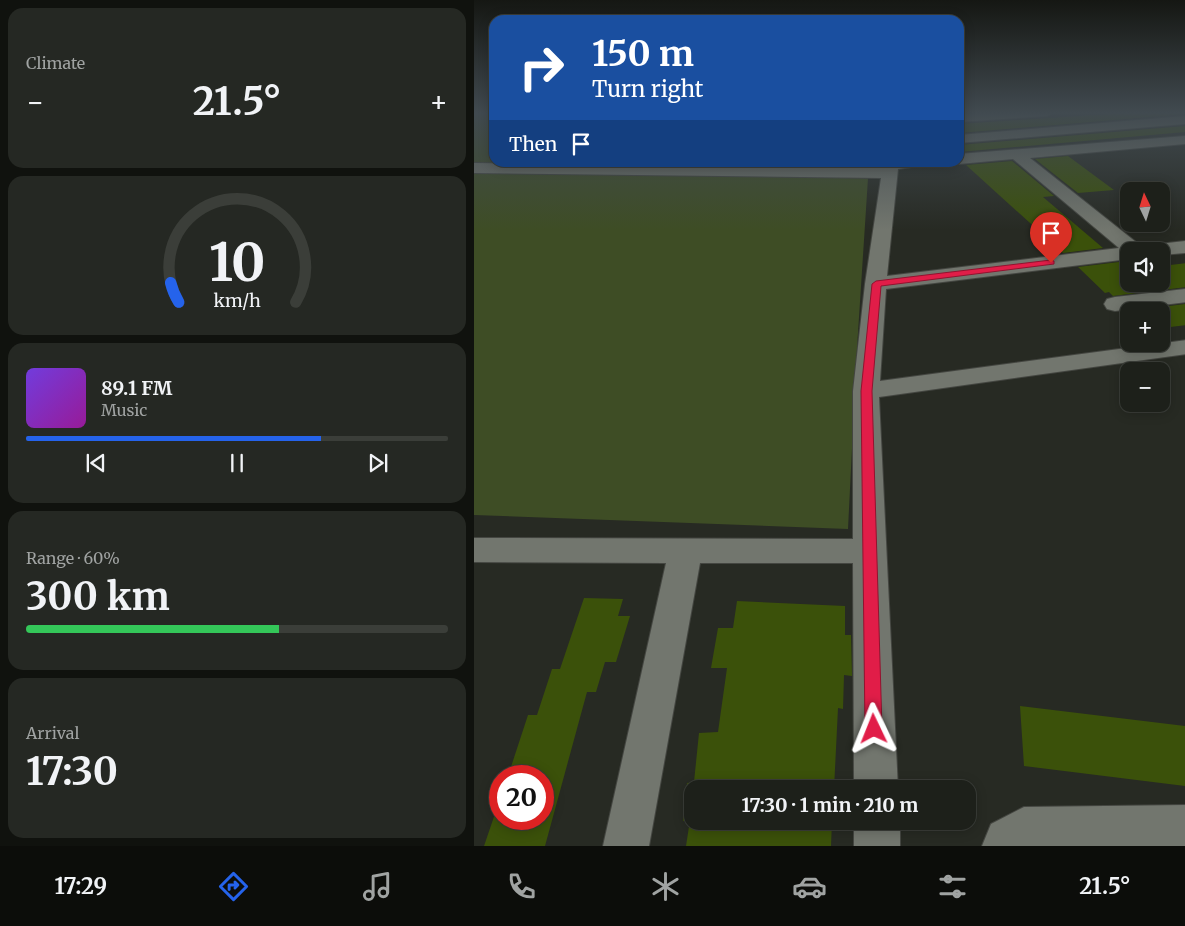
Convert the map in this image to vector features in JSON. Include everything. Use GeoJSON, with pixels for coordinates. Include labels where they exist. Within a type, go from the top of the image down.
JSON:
{"type":"FeatureCollection","features":[{"type":"Feature","properties":{"kind":"street"},"geometry":{"type":"LineString","coordinates":[[964,159],[1047,151]]}},
{"type":"Feature","properties":{"kind":"street"},"geometry":{"type":"LineString","coordinates":[[1016,154],[1123,242]]}},
{"type":"Feature","properties":{"kind":"street"},"geometry":{"type":"LineString","coordinates":[[474,168],[686,167]]}},
{"type":"Feature","properties":{"kind":"street"},"geometry":{"type":"LineString","coordinates":[[876,780],[868,551],[866,391],[876,284],[898,167]]}},
{"type":"Feature","properties":{"kind":"street"},"geometry":{"type":"LineString","coordinates":[[1170,249],[1185,247]]}},
{"type":"Feature","properties":{"kind":"street"},"geometry":{"type":"LineString","coordinates":[[876,284],[1120,254]]}},
{"type":"Feature","properties":{"kind":"street"},"geometry":{"type":"LineString","coordinates":[[1116,304],[1185,295]]}},
{"type":"Feature","properties":{"kind":"street"},"geometry":{"type":"LineString","coordinates":[[866,391],[1185,347]]}},
{"type":"Feature","properties":{"kind":"street"},"geometry":{"type":"LineString","coordinates":[[474,550],[868,551]]}},
{"type":"Feature","properties":{"kind":"street"},"geometry":{"type":"LineString","coordinates":[[626,846],[685,551]]}},
{"type":"Feature","properties":{"kind":"street"},"geometry":{"type":"LineString","coordinates":[[1005,846],[1007,840],[1024,830],[1185,828]]}},
{"type":"Feature","properties":{"kind":"street"},"geometry":{"type":"LineString","coordinates":[[877,830],[877,846]]}},
{"type":"Feature","properties":{"kind":"green space"},"geometry":{"type":"Polygon","coordinates":[[[474,151],[489,151],[489,167],[869,167],[848,529],[474,515],[474,151]]]}},
{"type":"Feature","properties":{"kind":"building"},"geometry":{"type":"Polygon","coordinates":[[[1068,156],[1114,190],[1078,193],[1035,159],[1068,156]]]}},
{"type":"Feature","properties":{"kind":"building"},"geometry":{"type":"Polygon","coordinates":[[[1012,161],[1054,196],[1043,197],[1103,248],[1063,253],[966,165],[1012,161]]]}},
{"type":"Feature","properties":{"kind":"building"},"geometry":{"type":"Polygon","coordinates":[[[1119,262],[1120,292],[1145,292],[1113,296],[1109,292],[1105,293],[1078,267],[1119,262]]]}},
{"type":"Feature","properties":{"kind":"building"},"geometry":{"type":"Polygon","coordinates":[[[1186,263],[1186,287],[1170,289],[1170,265],[1186,263]]]}},
{"type":"Feature","properties":{"kind":"building"},"geometry":{"type":"Polygon","coordinates":[[[1186,304],[1186,325],[1170,327],[1170,306],[1186,304]]]}},
{"type":"Feature","properties":{"kind":"building"},"geometry":{"type":"Polygon","coordinates":[[[584,598],[623,599],[618,616],[630,616],[616,662],[605,662],[596,692],[587,692],[554,813],[554,765],[512,765],[528,715],[537,715],[552,669],[560,669],[584,598]]]}},
{"type":"Feature","properties":{"kind":"building"},"geometry":{"type":"Polygon","coordinates":[[[737,601],[845,606],[845,635],[851,635],[852,676],[844,675],[843,709],[838,708],[834,780],[694,780],[699,733],[718,732],[727,668],[711,668],[718,628],[733,628],[737,601]]]}},
{"type":"Feature","properties":{"kind":"building"},"geometry":{"type":"Polygon","coordinates":[[[1020,706],[1186,726],[1186,786],[1024,766],[1020,706]]]}},
{"type":"Feature","properties":{"kind":"building"},"geometry":{"type":"Polygon","coordinates":[[[489,830],[549,830],[545,846],[484,846],[489,830]]]}},
{"type":"Feature","properties":{"kind":"building"},"geometry":{"type":"Polygon","coordinates":[[[688,830],[832,830],[831,846],[686,846],[688,830]]]}},
{"type":"Feature","properties":{"kind":"route"},"geometry":{"type":"LineString","coordinates":[[874,729],[868,551],[866,391],[876,284],[1051,263]]}}]}
